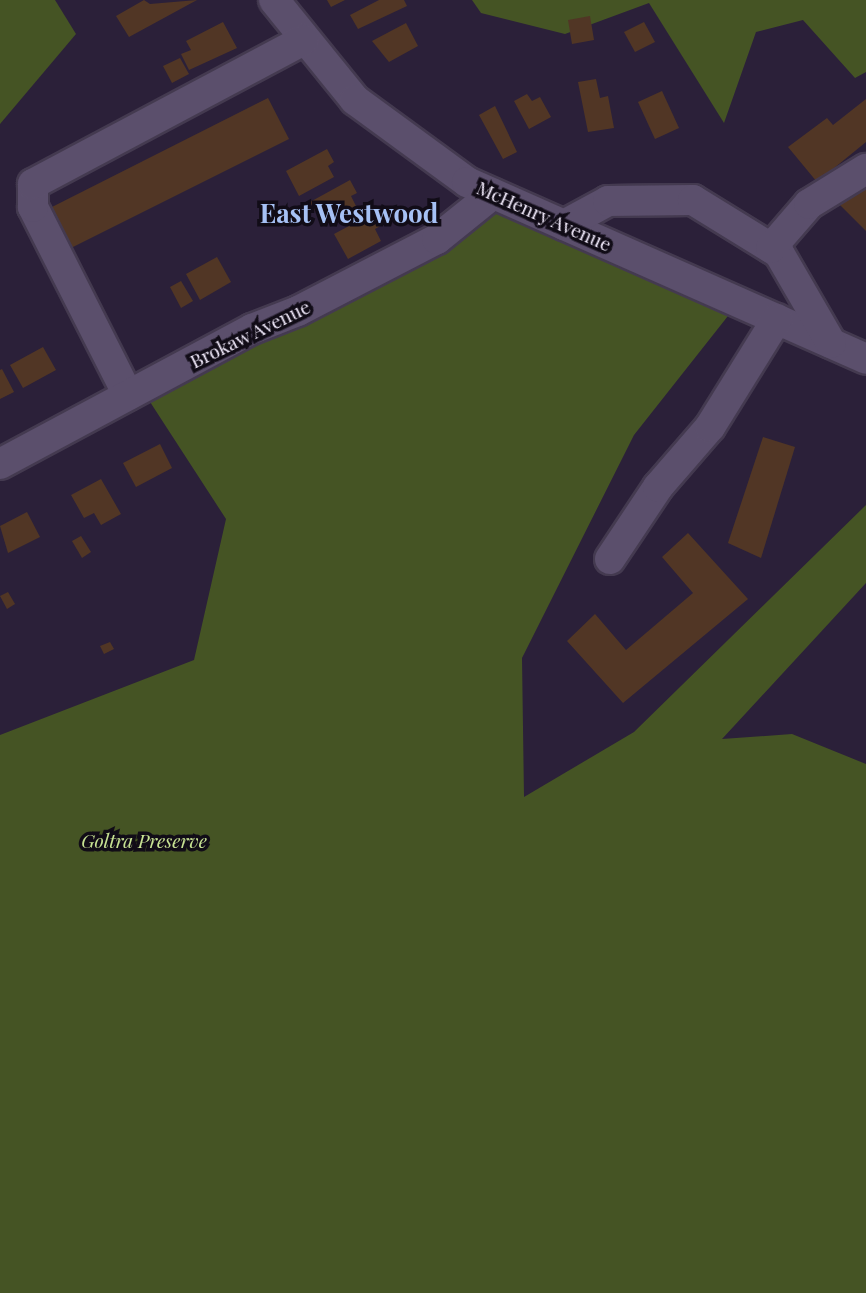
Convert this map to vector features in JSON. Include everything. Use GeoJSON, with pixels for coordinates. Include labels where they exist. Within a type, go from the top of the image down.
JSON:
{"type":"FeatureCollection","features":[{"type":"Feature","properties":{"kind":"street","name":"McHenry Avenue"},"geometry":{"type":"LineString","coordinates":[[274,0],[304,40],[370,113],[467,182],[866,359]]}},
{"type":"Feature","properties":{"kind":"street"},"geometry":{"type":"LineString","coordinates":[[128,395],[33,207],[33,184],[304,40]]}},
{"type":"Feature","properties":{"kind":"street"},"geometry":{"type":"LineString","coordinates":[[771,248],[809,204],[866,169]]}},
{"type":"Feature","properties":{"kind":"street","name":"Brokaw Avenue"},"geometry":{"type":"LineString","coordinates":[[0,464],[128,395],[437,239],[493,194]]}},
{"type":"Feature","properties":{"kind":"street"},"geometry":{"type":"LineString","coordinates":[[564,225],[608,201],[693,200],[779,253],[831,343]]}},
{"type":"Feature","properties":{"kind":"street"},"geometry":{"type":"LineString","coordinates":[[610,559],[659,487],[710,427],[777,319]]}},
{"type":"Feature","properties":{"kind":"green space"},"geometry":{"type":"Polygon","coordinates":[[[0,0],[55,0],[76,34],[0,124],[0,0]]]}},
{"type":"Feature","properties":{"kind":"green space"},"geometry":{"type":"Polygon","coordinates":[[[472,0],[866,0],[866,72],[855,78],[803,20],[756,32],[724,123],[649,3],[565,34],[481,13],[472,0]]]}},
{"type":"Feature","properties":{"kind":"green space","name":"Goltra Preserve"},"geometry":{"type":"Polygon","coordinates":[[[493,194],[739,302],[634,435],[522,658],[524,797],[634,732],[866,505],[866,583],[722,739],[792,734],[866,764],[866,1293],[0,1293],[0,735],[194,660],[226,519],[141,388],[493,194]]]}},
{"type":"Feature","properties":{"kind":"building"},"geometry":{"type":"Polygon","coordinates":[[[144,0],[150,4],[197,0],[129,37],[116,16],[144,0]]]}},
{"type":"Feature","properties":{"kind":"building"},"geometry":{"type":"Polygon","coordinates":[[[327,0],[345,0],[331,7],[327,0]]]}},
{"type":"Feature","properties":{"kind":"building"},"geometry":{"type":"Polygon","coordinates":[[[379,0],[404,0],[407,6],[358,29],[350,15],[379,0]]]}},
{"type":"Feature","properties":{"kind":"building"},"geometry":{"type":"Polygon","coordinates":[[[590,16],[594,40],[572,44],[568,20],[590,16]]]}},
{"type":"Feature","properties":{"kind":"building"},"geometry":{"type":"Polygon","coordinates":[[[223,22],[237,48],[189,70],[181,54],[191,50],[186,41],[223,22]]]}},
{"type":"Feature","properties":{"kind":"building"},"geometry":{"type":"Polygon","coordinates":[[[644,22],[655,42],[635,52],[624,32],[644,22]]]}},
{"type":"Feature","properties":{"kind":"building"},"geometry":{"type":"Polygon","coordinates":[[[406,23],[418,46],[389,62],[372,41],[406,23]]]}},
{"type":"Feature","properties":{"kind":"building"},"geometry":{"type":"Polygon","coordinates":[[[180,58],[189,74],[172,83],[163,66],[180,58]]]}},
{"type":"Feature","properties":{"kind":"building"},"geometry":{"type":"Polygon","coordinates":[[[596,79],[600,98],[608,96],[614,128],[588,132],[578,82],[596,79]]]}},
{"type":"Feature","properties":{"kind":"building"},"geometry":{"type":"Polygon","coordinates":[[[662,91],[679,128],[655,139],[638,102],[662,91]]]}},
{"type":"Feature","properties":{"kind":"building"},"geometry":{"type":"Polygon","coordinates":[[[527,94],[532,101],[540,97],[551,117],[529,129],[514,101],[527,94]]]}},
{"type":"Feature","properties":{"kind":"building"},"geometry":{"type":"Polygon","coordinates":[[[268,98],[289,139],[69,249],[48,209],[268,98]]]}},
{"type":"Feature","properties":{"kind":"building"},"geometry":{"type":"Polygon","coordinates":[[[866,99],[866,142],[817,182],[788,147],[827,118],[833,125],[866,99]]]}},
{"type":"Feature","properties":{"kind":"building"},"geometry":{"type":"Polygon","coordinates":[[[495,106],[517,152],[503,159],[479,115],[495,106]]]}},
{"type":"Feature","properties":{"kind":"building"},"geometry":{"type":"Polygon","coordinates":[[[327,149],[334,162],[328,166],[334,177],[299,196],[286,171],[327,149]]]}},
{"type":"Feature","properties":{"kind":"building"},"geometry":{"type":"Polygon","coordinates":[[[350,180],[357,193],[351,196],[356,206],[323,225],[310,202],[350,180]]]}},
{"type":"Feature","properties":{"kind":"building"},"geometry":{"type":"Polygon","coordinates":[[[866,182],[866,231],[834,199],[866,182]]]}},
{"type":"Feature","properties":{"kind":"building"},"geometry":{"type":"Polygon","coordinates":[[[375,212],[382,225],[375,229],[381,241],[348,259],[334,234],[375,212]]]}},
{"type":"Feature","properties":{"kind":"building"},"geometry":{"type":"Polygon","coordinates":[[[217,257],[231,282],[200,300],[186,274],[217,257]]]}},
{"type":"Feature","properties":{"kind":"building"},"geometry":{"type":"Polygon","coordinates":[[[181,281],[193,301],[181,308],[170,287],[181,281]]]}},
{"type":"Feature","properties":{"kind":"building"},"geometry":{"type":"Polygon","coordinates":[[[43,347],[56,370],[23,388],[10,365],[43,347]]]}},
{"type":"Feature","properties":{"kind":"building"},"geometry":{"type":"Polygon","coordinates":[[[2,369],[14,392],[0,399],[0,370],[2,369]]]}},
{"type":"Feature","properties":{"kind":"building"},"geometry":{"type":"Polygon","coordinates":[[[763,437],[795,447],[761,558],[728,543],[763,437]]]}},
{"type":"Feature","properties":{"kind":"building"},"geometry":{"type":"Polygon","coordinates":[[[160,444],[172,468],[136,487],[123,463],[160,444]]]}},
{"type":"Feature","properties":{"kind":"building"},"geometry":{"type":"Polygon","coordinates":[[[101,479],[121,514],[101,525],[94,513],[84,518],[71,495],[101,479]]]}},
{"type":"Feature","properties":{"kind":"building"},"geometry":{"type":"Polygon","coordinates":[[[27,512],[40,537],[8,553],[0,526],[27,512]]]}},
{"type":"Feature","properties":{"kind":"building"},"geometry":{"type":"Polygon","coordinates":[[[688,533],[748,599],[623,703],[567,641],[595,614],[626,650],[693,593],[662,557],[688,533]]]}},
{"type":"Feature","properties":{"kind":"building"},"geometry":{"type":"Polygon","coordinates":[[[81,536],[91,552],[82,558],[72,541],[81,536]]]}},
{"type":"Feature","properties":{"kind":"building"},"geometry":{"type":"Polygon","coordinates":[[[8,592],[15,604],[7,609],[0,596],[8,592]]]}},
{"type":"Feature","properties":{"kind":"building"},"geometry":{"type":"Polygon","coordinates":[[[110,642],[114,649],[104,654],[100,646],[110,642]]]}},
{"type":"Feature","properties":{"kind":"district","name":"East Westwood"},"geometry":{"type":"Point","coordinates":[349,213]}}]}
